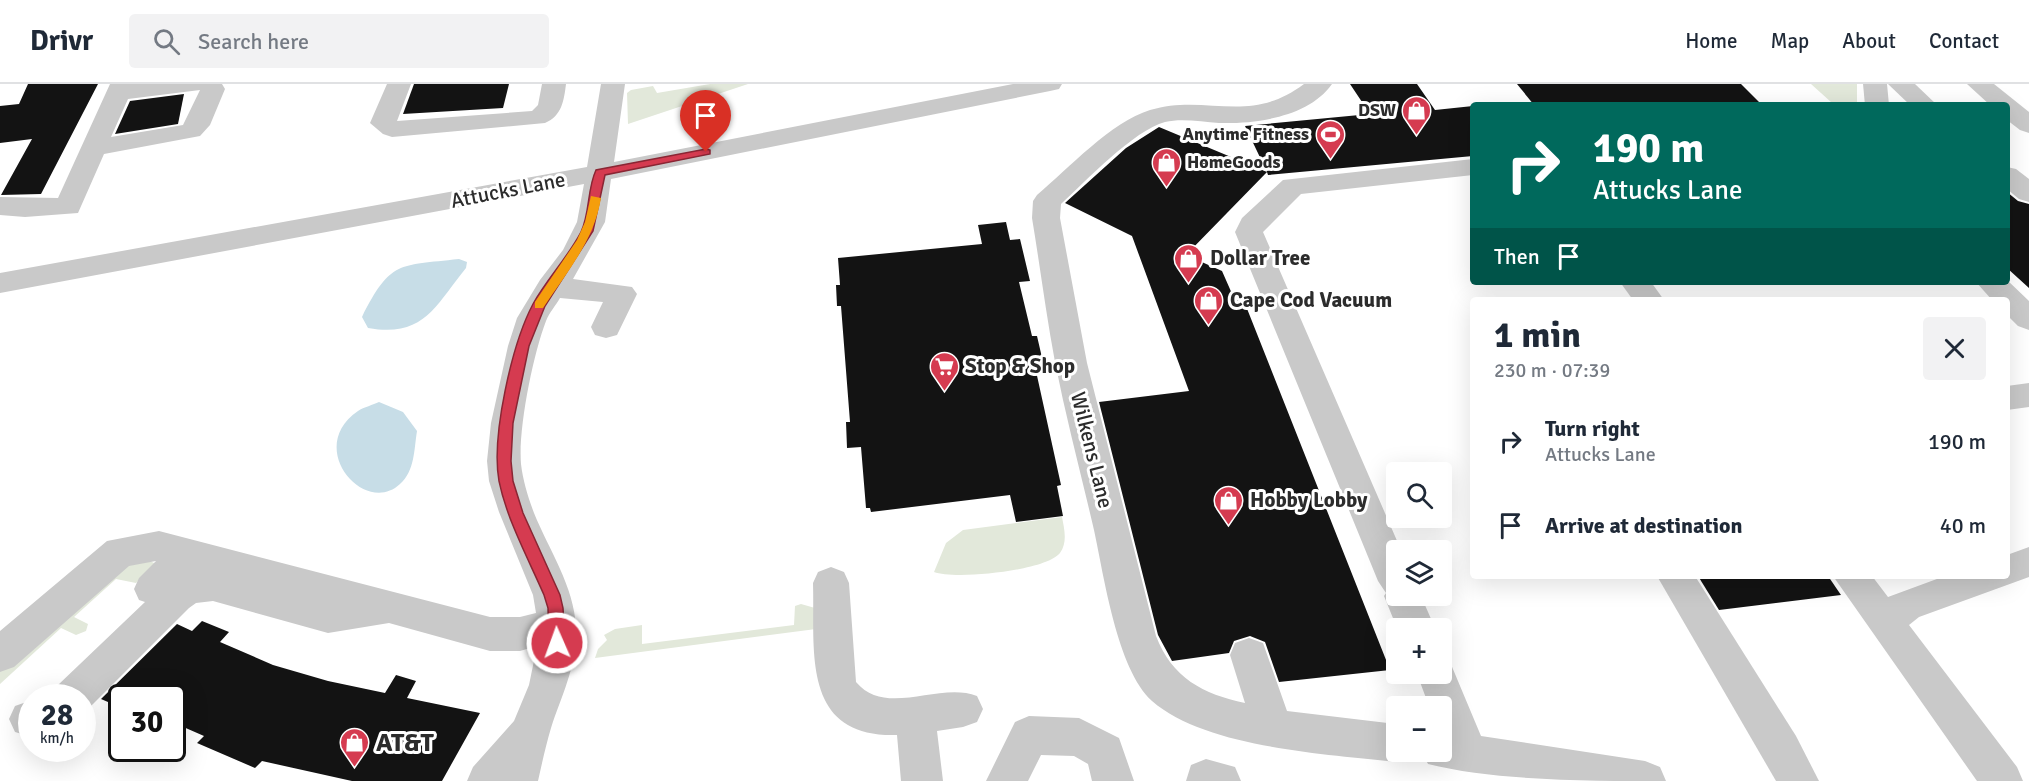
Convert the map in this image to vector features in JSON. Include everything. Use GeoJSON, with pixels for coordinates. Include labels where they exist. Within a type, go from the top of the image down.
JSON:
{"type":"FeatureCollection","features":[{"type":"Feature","properties":{"kind":"street"},"geometry":{"type":"LineString","coordinates":[[0,206],[68,207],[96,148],[120,88],[195,84]]}},
{"type":"Feature","properties":{"kind":"street"},"geometry":{"type":"LineString","coordinates":[[96,148],[191,131],[197,125],[213,89],[209,84]]}},
{"type":"Feature","properties":{"kind":"street"},"geometry":{"type":"LineString","coordinates":[[399,84],[383,123],[392,129],[546,115],[550,109],[554,84]]}},
{"type":"Feature","properties":{"kind":"street"},"geometry":{"type":"LineString","coordinates":[[517,781],[531,728],[549,684],[557,643],[557,625],[552,595],[513,505],[504,461],[507,423],[523,346],[532,318],[588,231],[613,84]]}},
{"type":"Feature","properties":{"kind":"street","name":"Attucks Lane"},"geometry":{"type":"LineString","coordinates":[[0,283],[601,165],[972,84]]}},
{"type":"Feature","properties":{"kind":"street","name":"Attucks Lane"},"geometry":{"type":"LineString","coordinates":[[0,267],[601,165],[1050,84]]}},
{"type":"Feature","properties":{"kind":"street","name":"Wilkens Lane"},"geometry":{"type":"LineString","coordinates":[[1320,84],[1293,105],[1275,111],[1233,116],[1177,114],[1147,120],[1047,201],[1046,209],[1071,363],[1137,636],[1149,664],[1165,688],[1194,707],[1272,725],[1386,742]]}},
{"type":"Feature","properties":{"kind":"street"},"geometry":{"type":"LineString","coordinates":[[1875,84],[1877,102]]}},
{"type":"Feature","properties":{"kind":"street"},"geometry":{"type":"LineString","coordinates":[[1900,84],[1921,102]]}},
{"type":"Feature","properties":{"kind":"street"},"geometry":{"type":"LineString","coordinates":[[1979,84],[2001,102]]}},
{"type":"Feature","properties":{"kind":"street"},"geometry":{"type":"LineString","coordinates":[[2010,109],[2029,125]]}},
{"type":"Feature","properties":{"kind":"street"},"geometry":{"type":"LineString","coordinates":[[1386,557],[1249,232],[1252,224],[1293,186],[1470,167]]}},
{"type":"Feature","properties":{"kind":"street"},"geometry":{"type":"LineString","coordinates":[[2010,177],[2029,193]]}},
{"type":"Feature","properties":{"kind":"street"},"geometry":{"type":"LineString","coordinates":[[1994,285],[2006,297]]}},
{"type":"Feature","properties":{"kind":"street"},"geometry":{"type":"LineString","coordinates":[[550,287],[622,294],[606,327]]}},
{"type":"Feature","properties":{"kind":"street"},"geometry":{"type":"LineString","coordinates":[[2010,300],[2029,319]]}},
{"type":"Feature","properties":{"kind":"street"},"geometry":{"type":"LineString","coordinates":[[2010,398],[2029,395]]}},
{"type":"Feature","properties":{"kind":"street"},"geometry":{"type":"LineString","coordinates":[[0,655],[97,569],[120,552],[159,546],[503,636],[557,625]]}},
{"type":"Feature","properties":{"kind":"street"},"geometry":{"type":"LineString","coordinates":[[152,589],[189,553]]}},
{"type":"Feature","properties":{"kind":"street"},"geometry":{"type":"LineString","coordinates":[[2010,569],[2029,562]]}},
{"type":"Feature","properties":{"kind":"street"},"geometry":{"type":"LineString","coordinates":[[1677,579],[1782,750],[1798,781]]}},
{"type":"Feature","properties":{"kind":"street"},"geometry":{"type":"LineString","coordinates":[[1853,579],[2002,781]]}},
{"type":"Feature","properties":{"kind":"street"},"geometry":{"type":"LineString","coordinates":[[1886,622],[1906,605],[1982,579]]}},
{"type":"Feature","properties":{"kind":"street"},"geometry":{"type":"LineString","coordinates":[[831,583],[836,682],[839,692],[854,707],[872,716],[889,718],[963,709]]}},
{"type":"Feature","properties":{"kind":"street"},"geometry":{"type":"LineString","coordinates":[[86,684],[176,597],[195,586],[213,585],[328,617],[394,608]]}},
{"type":"Feature","properties":{"kind":"street"},"geometry":{"type":"LineString","coordinates":[[1249,655],[1272,725]]}},
{"type":"Feature","properties":{"kind":"street"},"geometry":{"type":"LineString","coordinates":[[1438,684],[1455,752],[1646,781]]}},
{"type":"Feature","properties":{"kind":"street"},"geometry":{"type":"LineString","coordinates":[[915,715],[922,781]]}},
{"type":"Feature","properties":{"kind":"street"},"geometry":{"type":"LineString","coordinates":[[488,781],[531,728]]}},
{"type":"Feature","properties":{"kind":"street"},"geometry":{"type":"LineString","coordinates":[[1007,781],[1029,735],[1079,737],[1105,752],[1113,781]]}},
{"type":"Feature","properties":{"kind":"shaded area"},"geometry":{"type":"Polygon","coordinates":[[[710,84],[748,84],[628,124],[627,93],[631,90],[653,86],[657,93],[710,84]]]}},
{"type":"Feature","properties":{"kind":"shaded area"},"geometry":{"type":"Polygon","coordinates":[[[1811,84],[1857,84],[1857,102],[1831,102],[1811,84]]]}},
{"type":"Feature","properties":{"kind":"shaded area"},"geometry":{"type":"Polygon","coordinates":[[[1062,517],[1064,544],[1060,553],[1051,559],[1037,565],[1000,572],[961,575],[934,572],[946,543],[963,530],[1062,517]]]}},
{"type":"Feature","properties":{"kind":"shaded area"},"geometry":{"type":"Polygon","coordinates":[[[148,560],[156,564],[136,583],[116,579],[74,617],[88,624],[86,631],[76,635],[61,628],[0,684],[0,669],[110,569],[148,560]]]}},
{"type":"Feature","properties":{"kind":"shaded area"},"geometry":{"type":"Polygon","coordinates":[[[801,604],[815,608],[816,629],[595,658],[598,649],[607,640],[604,635],[615,629],[642,625],[642,644],[794,625],[795,606],[801,604]]]}},
{"type":"Feature","properties":{"kind":"water"},"geometry":{"type":"Polygon","coordinates":[[[459,259],[467,262],[466,268],[426,316],[403,328],[387,330],[368,328],[362,317],[372,298],[389,275],[409,265],[459,259]]]}},
{"type":"Feature","properties":{"kind":"water"},"geometry":{"type":"Polygon","coordinates":[[[379,402],[403,412],[417,431],[413,459],[405,479],[386,492],[371,492],[357,485],[346,474],[338,459],[337,443],[343,426],[358,411],[379,402]]]}},
{"type":"Feature","properties":{"kind":"building"},"geometry":{"type":"Polygon","coordinates":[[[28,84],[98,84],[41,194],[1,195],[32,139],[0,143],[0,106],[19,104],[28,84]]]}},
{"type":"Feature","properties":{"kind":"building"},"geometry":{"type":"Polygon","coordinates":[[[414,84],[509,84],[503,108],[403,114],[414,84]]]}},
{"type":"Feature","properties":{"kind":"building"},"geometry":{"type":"Polygon","coordinates":[[[1350,84],[1417,84],[1435,110],[1470,106],[1470,156],[1268,175],[1245,126],[1370,114],[1350,84]]]}},
{"type":"Feature","properties":{"kind":"building"},"geometry":{"type":"Polygon","coordinates":[[[1517,84],[1741,84],[1759,102],[1532,102],[1517,84]]]}},
{"type":"Feature","properties":{"kind":"building"},"geometry":{"type":"Polygon","coordinates":[[[184,94],[178,124],[115,134],[130,101],[184,94]]]}},
{"type":"Feature","properties":{"kind":"building","name":"Hobby Lobby"},"geometry":{"type":"Polygon","coordinates":[[[1159,127],[1267,172],[1186,255],[1222,271],[1233,296],[1242,296],[1386,660],[1386,670],[1279,682],[1265,642],[1250,636],[1234,641],[1229,653],[1172,661],[1158,635],[1099,402],[1189,391],[1132,236],[1065,203],[1126,148],[1159,127]]]}},
{"type":"Feature","properties":{"kind":"building"},"geometry":{"type":"Polygon","coordinates":[[[2010,194],[2018,201],[2029,204],[2029,288],[2010,271],[2010,194]]]}},
{"type":"Feature","properties":{"kind":"building","name":"Stop & Shop"},"geometry":{"type":"Polygon","coordinates":[[[1006,222],[1010,240],[1020,239],[1030,281],[1019,282],[1032,336],[1037,336],[1043,362],[1034,362],[1061,485],[1057,486],[1063,516],[1016,522],[1010,495],[871,512],[870,508],[866,508],[861,447],[847,448],[846,422],[850,422],[841,306],[837,306],[836,285],[840,285],[838,258],[982,244],[978,225],[1006,222]]]}},
{"type":"Feature","properties":{"kind":"building"},"geometry":{"type":"Polygon","coordinates":[[[1700,579],[1830,579],[1841,595],[1719,610],[1700,579]]]}},
{"type":"Feature","properties":{"kind":"building"},"geometry":{"type":"Polygon","coordinates":[[[202,621],[229,632],[220,642],[273,665],[328,681],[385,693],[396,675],[416,681],[407,698],[480,713],[442,781],[352,781],[262,761],[255,768],[197,743],[204,736],[186,728],[186,684],[116,684],[177,624],[192,631],[202,621]]]}},
{"type":"Feature","properties":{"kind":"building"},"geometry":{"type":"Polygon","coordinates":[[[108,692],[108,702],[101,699],[108,692]]]}},
{"type":"Feature","properties":{"kind":"slow traffic"},"geometry":{"type":"LineString","coordinates":[[539,305],[588,231],[595,198]]}},
{"type":"Feature","properties":{"kind":"place","name":"DSW"},"geometry":{"type":"Point","coordinates":[1417,136]}},
{"type":"Feature","properties":{"kind":"place","name":"Anytime Fitness"},"geometry":{"type":"Point","coordinates":[1330,160]}},
{"type":"Feature","properties":{"kind":"place","name":"HomeGoods"},"geometry":{"type":"Point","coordinates":[1166,188]}},
{"type":"Feature","properties":{"kind":"place","name":"Dollar Tree"},"geometry":{"type":"Point","coordinates":[1189,284]}},
{"type":"Feature","properties":{"kind":"place","name":"Cape Cod Vacuum"},"geometry":{"type":"Point","coordinates":[1209,326]}},
{"type":"Feature","properties":{"kind":"place","name":"Stop & Shop"},"geometry":{"type":"Point","coordinates":[944,392]}},
{"type":"Feature","properties":{"kind":"place","name":"Hobby Lobby"},"geometry":{"type":"Point","coordinates":[1229,526]}},
{"type":"Feature","properties":{"kind":"place","name":"AT&T"},"geometry":{"type":"Point","coordinates":[355,768]}},
{"type":"Feature","properties":{"kind":"route"},"geometry":{"type":"LineString","coordinates":[[557,643],[557,625],[552,595],[516,513],[506,481],[504,443],[523,346],[539,305],[588,231],[600,173],[706,152]]}}]}
